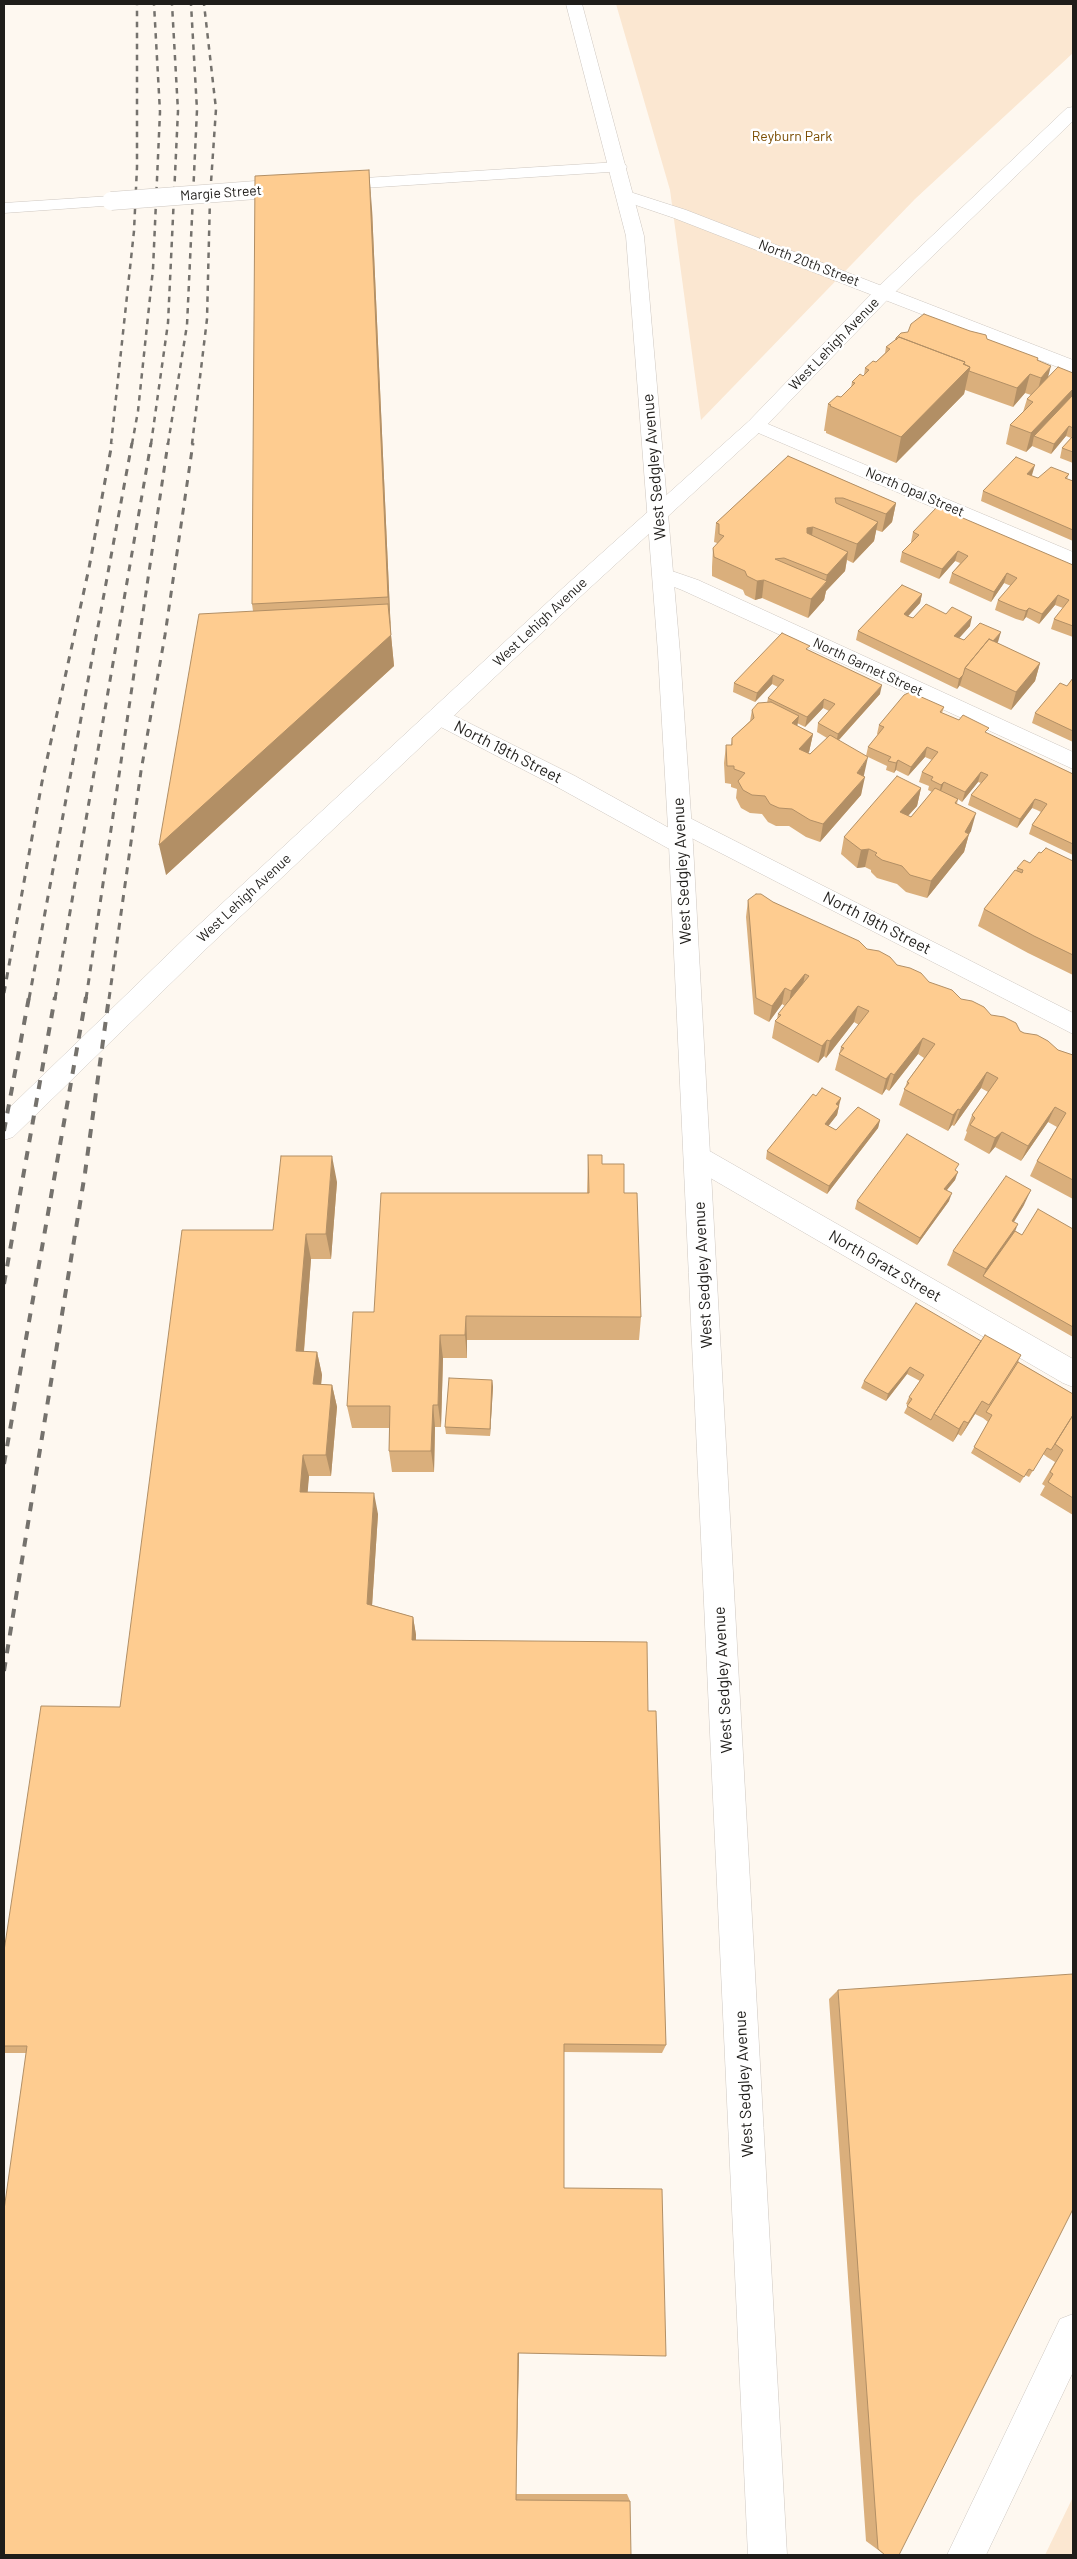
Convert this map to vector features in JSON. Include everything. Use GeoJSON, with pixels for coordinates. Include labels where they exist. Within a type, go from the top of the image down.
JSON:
{"type":"FeatureCollection","features":[{"type":"Feature","properties":{"kind":"street","name":"West Sedgley Avenue"},"geometry":{"type":"LineString","coordinates":[[574,4],[627,196],[635,236],[663,575],[681,834],[768,2555]]}},
{"type":"Feature","properties":{"kind":"street","name":"West Lehigh Avenue"},"geometry":{"type":"LineString","coordinates":[[4,1129],[198,941],[439,716],[756,425],[884,292],[1073,112]]}},
{"type":"Feature","properties":{"kind":"street"},"geometry":{"type":"LineString","coordinates":[[317,186],[618,167]]}},
{"type":"Feature","properties":{"kind":"street","name":"Margie Street"},"geometry":{"type":"LineString","coordinates":[[4,208],[288,188]]}},
{"type":"Feature","properties":{"kind":"street","name":"North 20th Street"},"geometry":{"type":"LineString","coordinates":[[627,196],[884,292],[1073,367]]}},
{"type":"Feature","properties":{"kind":"street","name":"North Opal Street"},"geometry":{"type":"LineString","coordinates":[[756,425],[1073,560]]}},
{"type":"Feature","properties":{"kind":"street","name":"North Garnet Street"},"geometry":{"type":"LineString","coordinates":[[663,575],[699,589],[1073,761]]}},
{"type":"Feature","properties":{"kind":"street","name":"North 19th Street"},"geometry":{"type":"LineString","coordinates":[[439,716],[567,782],[681,834],[1073,1024]]}},
{"type":"Feature","properties":{"kind":"street","name":"North Gratz Street"},"geometry":{"type":"LineString","coordinates":[[697,1157],[1073,1374]]}},
{"type":"Feature","properties":{"kind":"street"},"geometry":{"type":"LineString","coordinates":[[966,2555],[1073,2332]]}},
{"type":"Feature","properties":{"kind":"green space","name":"Reyburn Park"},"geometry":{"type":"Polygon","coordinates":[[[616,4],[1073,4],[1073,53],[915,199],[701,420],[670,190],[616,4]]]}},
{"type":"Feature","properties":{"kind":"green space"},"geometry":{"type":"Polygon","coordinates":[[[1073,2497],[1073,2555],[1045,2555],[1073,2497]]]}},
{"type":"Feature","properties":{"kind":"building"},"geometry":{"type":"Polygon","coordinates":[[[369,170],[388,597],[252,604],[255,176],[369,170]]]}},
{"type":"Feature","properties":{"kind":"building"},"geometry":{"type":"Polygon","coordinates":[[[924,314],[986,335],[987,339],[1038,358],[1037,360],[1051,366],[1041,378],[1030,374],[1017,388],[969,371],[970,367],[964,364],[965,362],[899,337],[896,340],[901,333],[908,332],[911,324],[924,314]]]}},
{"type":"Feature","properties":{"kind":"building"},"geometry":{"type":"Polygon","coordinates":[[[899,337],[965,362],[963,364],[970,367],[901,437],[828,404],[837,396],[841,397],[855,383],[852,382],[860,374],[863,376],[869,370],[865,368],[873,361],[876,362],[890,349],[886,347],[899,337]]]}},
{"type":"Feature","properties":{"kind":"building"},"geometry":{"type":"Polygon","coordinates":[[[1058,367],[1073,373],[1073,389],[1031,433],[1010,425],[1033,402],[1027,399],[1058,367]]]}},
{"type":"Feature","properties":{"kind":"building"},"geometry":{"type":"Polygon","coordinates":[[[1073,395],[1073,428],[1069,426],[1054,444],[1034,436],[1073,395]]]}},
{"type":"Feature","properties":{"kind":"building"},"geometry":{"type":"Polygon","coordinates":[[[1073,436],[1073,452],[1062,448],[1073,436]]]}},
{"type":"Feature","properties":{"kind":"building"},"geometry":{"type":"Polygon","coordinates":[[[788,456],[896,503],[886,514],[843,498],[835,498],[836,503],[878,522],[857,544],[813,527],[807,528],[807,533],[848,552],[827,575],[784,558],[775,559],[827,581],[811,599],[764,580],[757,581],[747,576],[745,571],[714,557],[713,548],[724,536],[719,534],[719,524],[716,523],[788,456]]]}},
{"type":"Feature","properties":{"kind":"building"},"geometry":{"type":"Polygon","coordinates":[[[1016,457],[1035,465],[1027,474],[1038,478],[1051,467],[1069,474],[1065,478],[1073,481],[1073,530],[983,491],[1016,457]]]}},
{"type":"Feature","properties":{"kind":"building"},"geometry":{"type":"Polygon","coordinates":[[[937,507],[1073,565],[1073,626],[1054,619],[1069,600],[1058,595],[1042,614],[1029,608],[1026,611],[998,600],[1017,578],[1007,573],[994,592],[952,573],[968,556],[958,551],[942,569],[902,552],[919,535],[913,532],[937,507]]]}},
{"type":"Feature","properties":{"kind":"building"},"geometry":{"type":"Polygon","coordinates":[[[902,585],[922,594],[904,614],[907,616],[913,618],[926,604],[946,614],[952,607],[972,617],[954,636],[964,640],[980,623],[1001,632],[993,641],[989,639],[965,668],[963,675],[959,679],[858,631],[902,585]]]}},
{"type":"Feature","properties":{"kind":"building"},"geometry":{"type":"Polygon","coordinates":[[[388,604],[391,635],[159,845],[199,614],[388,604]]]}},
{"type":"Feature","properties":{"kind":"building"},"geometry":{"type":"Polygon","coordinates":[[[782,633],[810,646],[806,649],[882,685],[838,734],[818,723],[835,704],[831,702],[824,699],[807,717],[768,698],[784,680],[773,675],[757,693],[734,683],[782,633]]]}},
{"type":"Feature","properties":{"kind":"building"},"geometry":{"type":"Polygon","coordinates":[[[989,639],[1040,663],[1016,692],[965,668],[989,639]]]}},
{"type":"Feature","properties":{"kind":"building"},"geometry":{"type":"Polygon","coordinates":[[[1073,678],[1073,731],[1035,713],[1060,683],[1067,686],[1073,678]]]}},
{"type":"Feature","properties":{"kind":"building"},"geometry":{"type":"Polygon","coordinates":[[[910,692],[944,707],[940,712],[959,720],[963,715],[989,728],[985,732],[1073,774],[1073,844],[1032,825],[1047,804],[1041,801],[1035,799],[1020,819],[971,795],[988,775],[981,772],[965,792],[944,782],[941,785],[931,780],[933,777],[922,772],[938,752],[927,747],[911,767],[898,760],[896,763],[888,761],[891,757],[868,747],[884,727],[879,725],[904,695],[910,692]]]}},
{"type":"Feature","properties":{"kind":"building"},"geometry":{"type":"Polygon","coordinates":[[[771,702],[799,716],[792,723],[813,734],[799,749],[810,754],[830,735],[868,757],[857,773],[865,777],[823,824],[810,820],[792,809],[779,808],[770,804],[765,796],[752,795],[743,790],[738,781],[745,773],[734,769],[734,766],[727,766],[726,745],[732,745],[732,738],[754,718],[752,710],[758,703],[771,702]]]}},
{"type":"Feature","properties":{"kind":"building"},"geometry":{"type":"Polygon","coordinates":[[[897,776],[921,788],[900,812],[911,817],[935,788],[958,799],[955,803],[976,813],[965,832],[969,834],[931,881],[910,875],[902,866],[882,860],[875,855],[877,853],[869,849],[861,850],[844,837],[897,776]]]}},
{"type":"Feature","properties":{"kind":"building"},"geometry":{"type":"Polygon","coordinates":[[[1046,848],[1073,861],[1073,955],[984,909],[1015,870],[1022,873],[1023,870],[1017,868],[1024,860],[1030,863],[1039,852],[1041,853],[1046,848]]]}},
{"type":"Feature","properties":{"kind":"building"},"geometry":{"type":"Polygon","coordinates":[[[756,894],[761,894],[773,902],[859,941],[867,949],[879,951],[890,957],[897,965],[921,973],[929,982],[952,990],[961,999],[972,1001],[984,1007],[991,1015],[1004,1017],[1016,1023],[1020,1031],[1037,1035],[1048,1041],[1058,1050],[1073,1055],[1073,1180],[1037,1161],[1066,1113],[1055,1107],[1028,1146],[1002,1132],[995,1138],[970,1125],[975,1118],[972,1115],[998,1078],[987,1072],[960,1110],[958,1109],[953,1115],[904,1089],[909,1083],[907,1082],[935,1044],[923,1038],[894,1075],[891,1073],[886,1079],[839,1054],[844,1048],[841,1047],[869,1011],[858,1006],[830,1041],[827,1040],[822,1046],[775,1021],[781,1015],[778,1014],[809,976],[805,974],[791,991],[785,988],[772,1006],[756,998],[748,900],[756,894]]]}},
{"type":"Feature","properties":{"kind":"building"},"geometry":{"type":"Polygon","coordinates":[[[822,1088],[841,1098],[836,1104],[839,1106],[825,1124],[836,1130],[858,1107],[880,1120],[829,1186],[767,1151],[813,1094],[816,1096],[822,1088]]]}},
{"type":"Feature","properties":{"kind":"building"},"geometry":{"type":"Polygon","coordinates":[[[907,1134],[959,1164],[955,1170],[958,1172],[944,1189],[952,1193],[920,1238],[857,1201],[907,1134]]]}},
{"type":"Feature","properties":{"kind":"building"},"geometry":{"type":"Polygon","coordinates":[[[588,1155],[602,1155],[602,1164],[624,1164],[624,1193],[637,1193],[641,1317],[466,1316],[465,1335],[440,1335],[438,1405],[433,1405],[431,1451],[389,1451],[390,1406],[347,1406],[353,1312],[374,1312],[381,1193],[589,1193],[588,1155]]]}},
{"type":"Feature","properties":{"kind":"building"},"geometry":{"type":"Polygon","coordinates":[[[281,1156],[332,1156],[326,1234],[306,1234],[296,1351],[317,1352],[313,1384],[332,1385],[326,1455],[303,1455],[300,1492],[374,1493],[367,1604],[413,1617],[412,1640],[647,1642],[648,1711],[656,1711],[666,2045],[564,2044],[564,2188],[662,2189],[666,2356],[518,2353],[516,2500],[630,2501],[631,2555],[4,2555],[4,2210],[27,2046],[4,2046],[4,1951],[41,1706],[120,1707],[182,1230],[273,1230],[281,1156]]]}},
{"type":"Feature","properties":{"kind":"building"},"geometry":{"type":"Polygon","coordinates":[[[1006,1176],[1031,1190],[1012,1221],[1018,1224],[986,1269],[953,1251],[1006,1176]]]}},
{"type":"Feature","properties":{"kind":"building"},"geometry":{"type":"Polygon","coordinates":[[[1038,1209],[1073,1229],[1073,1327],[983,1276],[1015,1231],[1022,1235],[1038,1209]]]}},
{"type":"Feature","properties":{"kind":"building"},"geometry":{"type":"Polygon","coordinates":[[[916,1303],[981,1341],[931,1420],[907,1406],[912,1399],[909,1397],[924,1375],[910,1367],[888,1394],[864,1381],[916,1303]]]}},
{"type":"Feature","properties":{"kind":"building"},"geometry":{"type":"Polygon","coordinates":[[[985,1335],[1021,1355],[989,1405],[982,1401],[968,1423],[964,1421],[959,1429],[934,1414],[985,1335]]]}},
{"type":"Feature","properties":{"kind":"building"},"geometry":{"type":"Polygon","coordinates":[[[1018,1362],[1073,1394],[1073,1415],[1051,1450],[1047,1448],[1033,1471],[1029,1469],[1024,1477],[974,1447],[992,1415],[986,1412],[1018,1362]]]}},
{"type":"Feature","properties":{"kind":"building"},"geometry":{"type":"Polygon","coordinates":[[[449,1378],[492,1380],[490,1429],[445,1427],[449,1378]]]}},
{"type":"Feature","properties":{"kind":"building"},"geometry":{"type":"Polygon","coordinates":[[[1073,1415],[1073,1498],[1048,1482],[1053,1474],[1050,1472],[1063,1450],[1055,1444],[1073,1415]]]}},
{"type":"Feature","properties":{"kind":"building"},"geometry":{"type":"Polygon","coordinates":[[[1073,1974],[1073,2209],[899,2555],[885,2555],[878,2549],[838,1990],[1073,1974]]]}},
{"type":"Feature","properties":{"kind":"railway"},"geometry":{"type":"LineString","coordinates":[[111,444],[134,231],[137,167],[137,4]]}},
{"type":"Feature","properties":{"kind":"railway"},"geometry":{"type":"LineString","coordinates":[[132,444],[138,411],[153,269],[160,112],[154,4]]}},
{"type":"Feature","properties":{"kind":"railway"},"geometry":{"type":"LineString","coordinates":[[151,444],[168,323],[178,111],[172,4]]}},
{"type":"Feature","properties":{"kind":"railway"},"geometry":{"type":"LineString","coordinates":[[168,444],[187,325],[197,110],[191,4]]}},
{"type":"Feature","properties":{"kind":"railway"},"geometry":{"type":"LineString","coordinates":[[192,444],[207,319],[210,197],[216,109],[204,4]]}},
{"type":"Feature","properties":{"kind":"railway"},"geometry":{"type":"LineString","coordinates":[[4,993],[42,782],[89,568],[112,443]]}},
{"type":"Feature","properties":{"kind":"railway"},"geometry":{"type":"LineString","coordinates":[[29,999],[132,443]]}},
{"type":"Feature","properties":{"kind":"railway"},"geometry":{"type":"LineString","coordinates":[[55,999],[151,443]]}},
{"type":"Feature","properties":{"kind":"railway"},"geometry":{"type":"LineString","coordinates":[[86,999],[168,443]]}},
{"type":"Feature","properties":{"kind":"railway"},"geometry":{"type":"LineString","coordinates":[[109,999],[141,771],[165,635],[193,443]]}},
{"type":"Feature","properties":{"kind":"railway"},"geometry":{"type":"LineString","coordinates":[[4,1131],[29,997]]}},
{"type":"Feature","properties":{"kind":"railway"},"geometry":{"type":"LineString","coordinates":[[4,1284],[55,997]]}},
{"type":"Feature","properties":{"kind":"railway"},"geometry":{"type":"LineString","coordinates":[[4,1464],[86,997]]}},
{"type":"Feature","properties":{"kind":"railway"},"geometry":{"type":"LineString","coordinates":[[4,1671],[85,1173],[109,997]]}}]}
